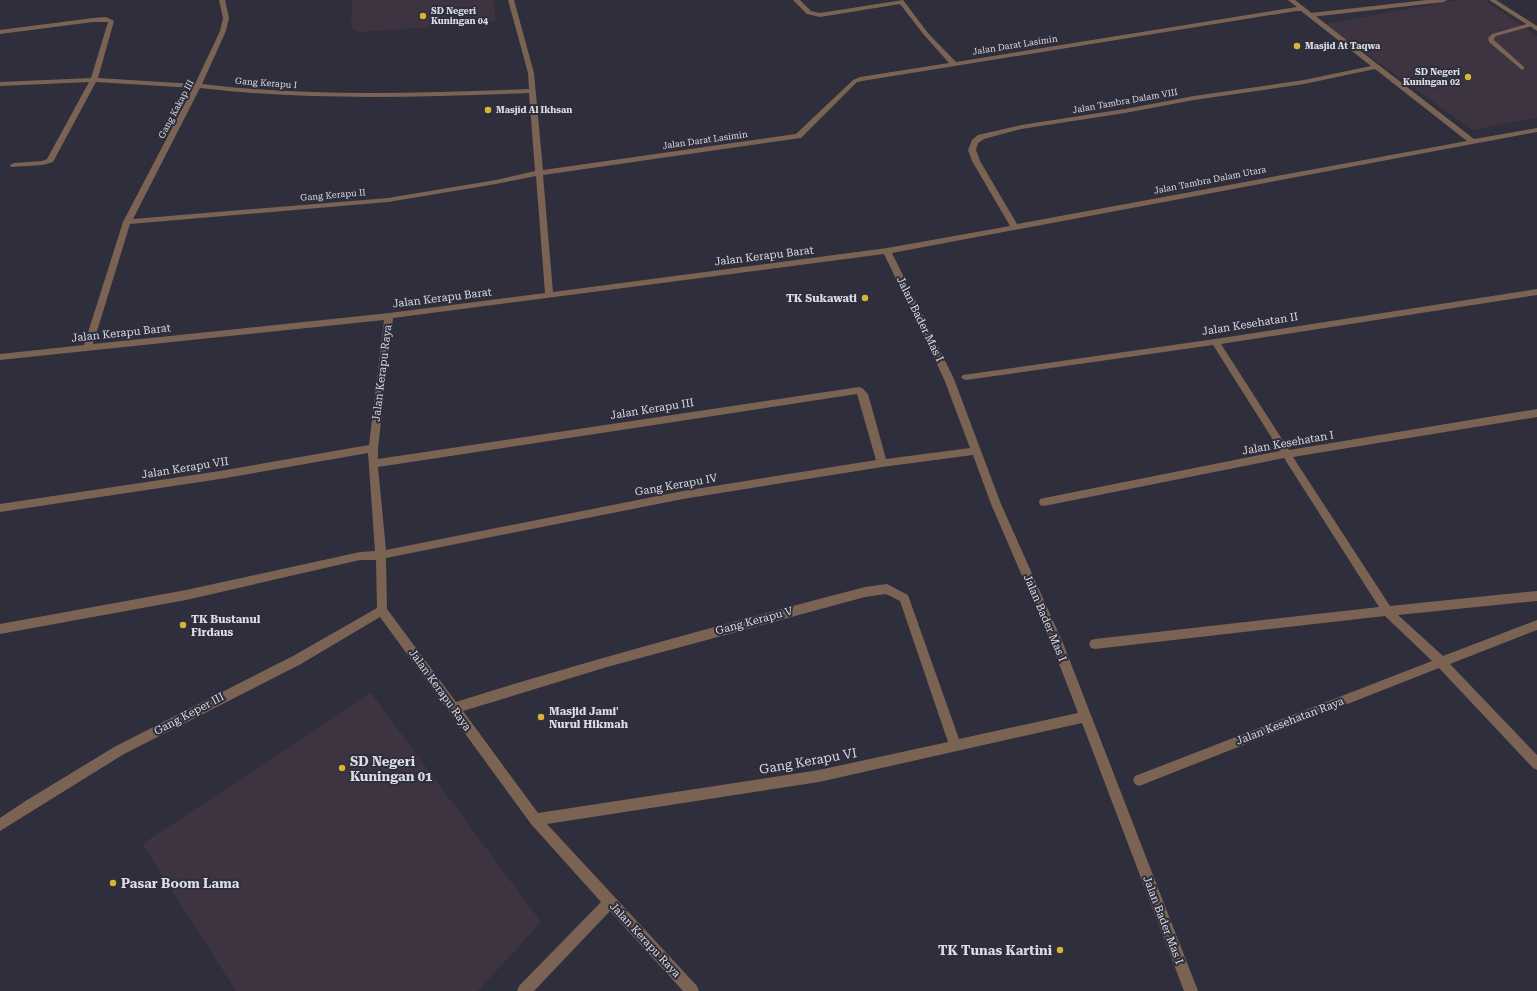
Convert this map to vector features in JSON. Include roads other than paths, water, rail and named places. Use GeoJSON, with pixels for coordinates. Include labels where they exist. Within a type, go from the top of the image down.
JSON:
{"type":"FeatureCollection","features":[{"type":"Feature","properties":{"kind":"street","name":"Gang Kakap III"},"geometry":{"type":"LineString","coordinates":[[87,348],[127,222],[200,86],[226,25],[222,0]]}},
{"type":"Feature","properties":{"kind":"street"},"geometry":{"type":"LineString","coordinates":[[511,0],[528,56],[531,73],[537,130],[538,173],[549,295]]}},
{"type":"Feature","properties":{"kind":"street"},"geometry":{"type":"LineString","coordinates":[[796,0],[806,12],[814,15],[900,1],[926,34],[954,64]]}},
{"type":"Feature","properties":{"kind":"street"},"geometry":{"type":"LineString","coordinates":[[1291,0],[1473,142]]}},
{"type":"Feature","properties":{"kind":"street"},"geometry":{"type":"LineString","coordinates":[[1373,0],[1376,9]]}},
{"type":"Feature","properties":{"kind":"street"},"geometry":{"type":"LineString","coordinates":[[1311,16],[1444,0]]}},
{"type":"Feature","properties":{"kind":"street"},"geometry":{"type":"LineString","coordinates":[[1492,0],[1537,30]]}},
{"type":"Feature","properties":{"kind":"street","name":"Jalan Darat Lasimin"},"geometry":{"type":"LineString","coordinates":[[538,173],[798,136],[857,80],[1288,10],[1303,9]]}},
{"type":"Feature","properties":{"kind":"street"},"geometry":{"type":"LineString","coordinates":[[0,32],[93,20],[106,19],[110,21],[94,80],[50,160],[43,163],[14,165]]}},
{"type":"Feature","properties":{"kind":"street"},"geometry":{"type":"LineString","coordinates":[[1522,68],[1491,41],[1491,38],[1494,35],[1530,25]]}},
{"type":"Feature","properties":{"kind":"street","name":"Jalan Tambra Dalam VIII"},"geometry":{"type":"LineString","coordinates":[[1015,227],[972,150],[975,142],[981,137],[1021,127],[1125,111],[1194,98],[1298,83],[1375,67]]}},
{"type":"Feature","properties":{"kind":"street","name":"Gang Kerapu I"},"geometry":{"type":"LineString","coordinates":[[0,84],[94,80],[200,86],[251,92],[404,96],[532,91]]}},
{"type":"Feature","properties":{"kind":"street","name":"Jalan Tambra Dalam Utara"},"geometry":{"type":"LineString","coordinates":[[886,251],[1537,130]]}},
{"type":"Feature","properties":{"kind":"street","name":"Gang Kerapu II"},"geometry":{"type":"LineString","coordinates":[[127,222],[388,200],[496,182],[538,173]]}},
{"type":"Feature","properties":{"kind":"street","name":"Jalan Kerapu Barat"},"geometry":{"type":"LineString","coordinates":[[0,357],[389,316],[886,251]]}},
{"type":"Feature","properties":{"kind":"street","name":"Jalan Bader Mas I"},"geometry":{"type":"LineString","coordinates":[[886,251],[949,379],[996,504],[1057,643],[1191,991]]}},
{"type":"Feature","properties":{"kind":"street","name":"Jalan Kesehatan II"},"geometry":{"type":"LineString","coordinates":[[966,377],[1215,342],[1537,292]]}},
{"type":"Feature","properties":{"kind":"street","name":"Jalan Kerapu Raya"},"geometry":{"type":"LineString","coordinates":[[389,316],[373,448],[373,464],[382,555],[382,610],[535,820],[692,991]]}},
{"type":"Feature","properties":{"kind":"street"},"geometry":{"type":"LineString","coordinates":[[1215,342],[1387,611],[1441,662],[1534,761]]}},
{"type":"Feature","properties":{"kind":"street","name":"Jalan Kerapu III"},"geometry":{"type":"LineString","coordinates":[[373,464],[858,390],[863,394],[882,463]]}},
{"type":"Feature","properties":{"kind":"street","name":"Jalan Kesehatan I"},"geometry":{"type":"LineString","coordinates":[[1044,502],[1286,454],[1537,413]]}},
{"type":"Feature","properties":{"kind":"street","name":"Jalan Kerapu VII"},"geometry":{"type":"LineString","coordinates":[[0,508],[220,475],[373,448]]}},
{"type":"Feature","properties":{"kind":"street","name":"Gang Kerapu IV"},"geometry":{"type":"LineString","coordinates":[[0,629],[186,595],[360,556],[382,555],[683,495],[882,463],[976,451]]}},
{"type":"Feature","properties":{"kind":"street","name":"Gang Kerapu V"},"geometry":{"type":"LineString","coordinates":[[453,708],[508,690],[661,646],[865,592],[887,589],[904,598],[955,746]]}},
{"type":"Feature","properties":{"kind":"street"},"geometry":{"type":"LineString","coordinates":[[1095,644],[1387,611],[1537,596]]}},
{"type":"Feature","properties":{"kind":"street","name":"Gang Keper III"},"geometry":{"type":"LineString","coordinates":[[0,825],[31,804],[120,750],[297,660],[382,610]]}},
{"type":"Feature","properties":{"kind":"street","name":"Jalan Kesehatan Raya"},"geometry":{"type":"LineString","coordinates":[[1139,780],[1537,625]]}},
{"type":"Feature","properties":{"kind":"street","name":"Gang Kerapu VI"},"geometry":{"type":"LineString","coordinates":[[535,820],[819,776],[1085,717]]}},
{"type":"Feature","properties":{"kind":"street"},"geometry":{"type":"LineString","coordinates":[[524,991],[610,902]]}},
{"type":"Feature","properties":{"kind":"place","name":"SD Negeri Kuningan 04"},"geometry":{"type":"Point","coordinates":[423,16]}},
{"type":"Feature","properties":{"kind":"place","name":"Masjid At Taqwa"},"geometry":{"type":"Point","coordinates":[1297,46]}},
{"type":"Feature","properties":{"kind":"place","name":"SD Negeri Kuningan 02"},"geometry":{"type":"Point","coordinates":[1468,77]}},
{"type":"Feature","properties":{"kind":"place","name":"Masjid Al Ikhsan"},"geometry":{"type":"Point","coordinates":[488,110]}},
{"type":"Feature","properties":{"kind":"place","name":"TK Sukawati"},"geometry":{"type":"Point","coordinates":[865,298]}},
{"type":"Feature","properties":{"kind":"place","name":"TK Bustanul Firdaus"},"geometry":{"type":"Point","coordinates":[183,625]}},
{"type":"Feature","properties":{"kind":"place","name":"Masjid Jami' Nurul Hikmah"},"geometry":{"type":"Point","coordinates":[541,717]}},
{"type":"Feature","properties":{"kind":"place","name":"SD Negeri Kuningan 01"},"geometry":{"type":"Point","coordinates":[342,768]}},
{"type":"Feature","properties":{"kind":"place","name":"Pasar Boom Lama"},"geometry":{"type":"Point","coordinates":[113,883]}},
{"type":"Feature","properties":{"kind":"place","name":"TK Tunas Kartini"},"geometry":{"type":"Point","coordinates":[1060,950]}}]}
